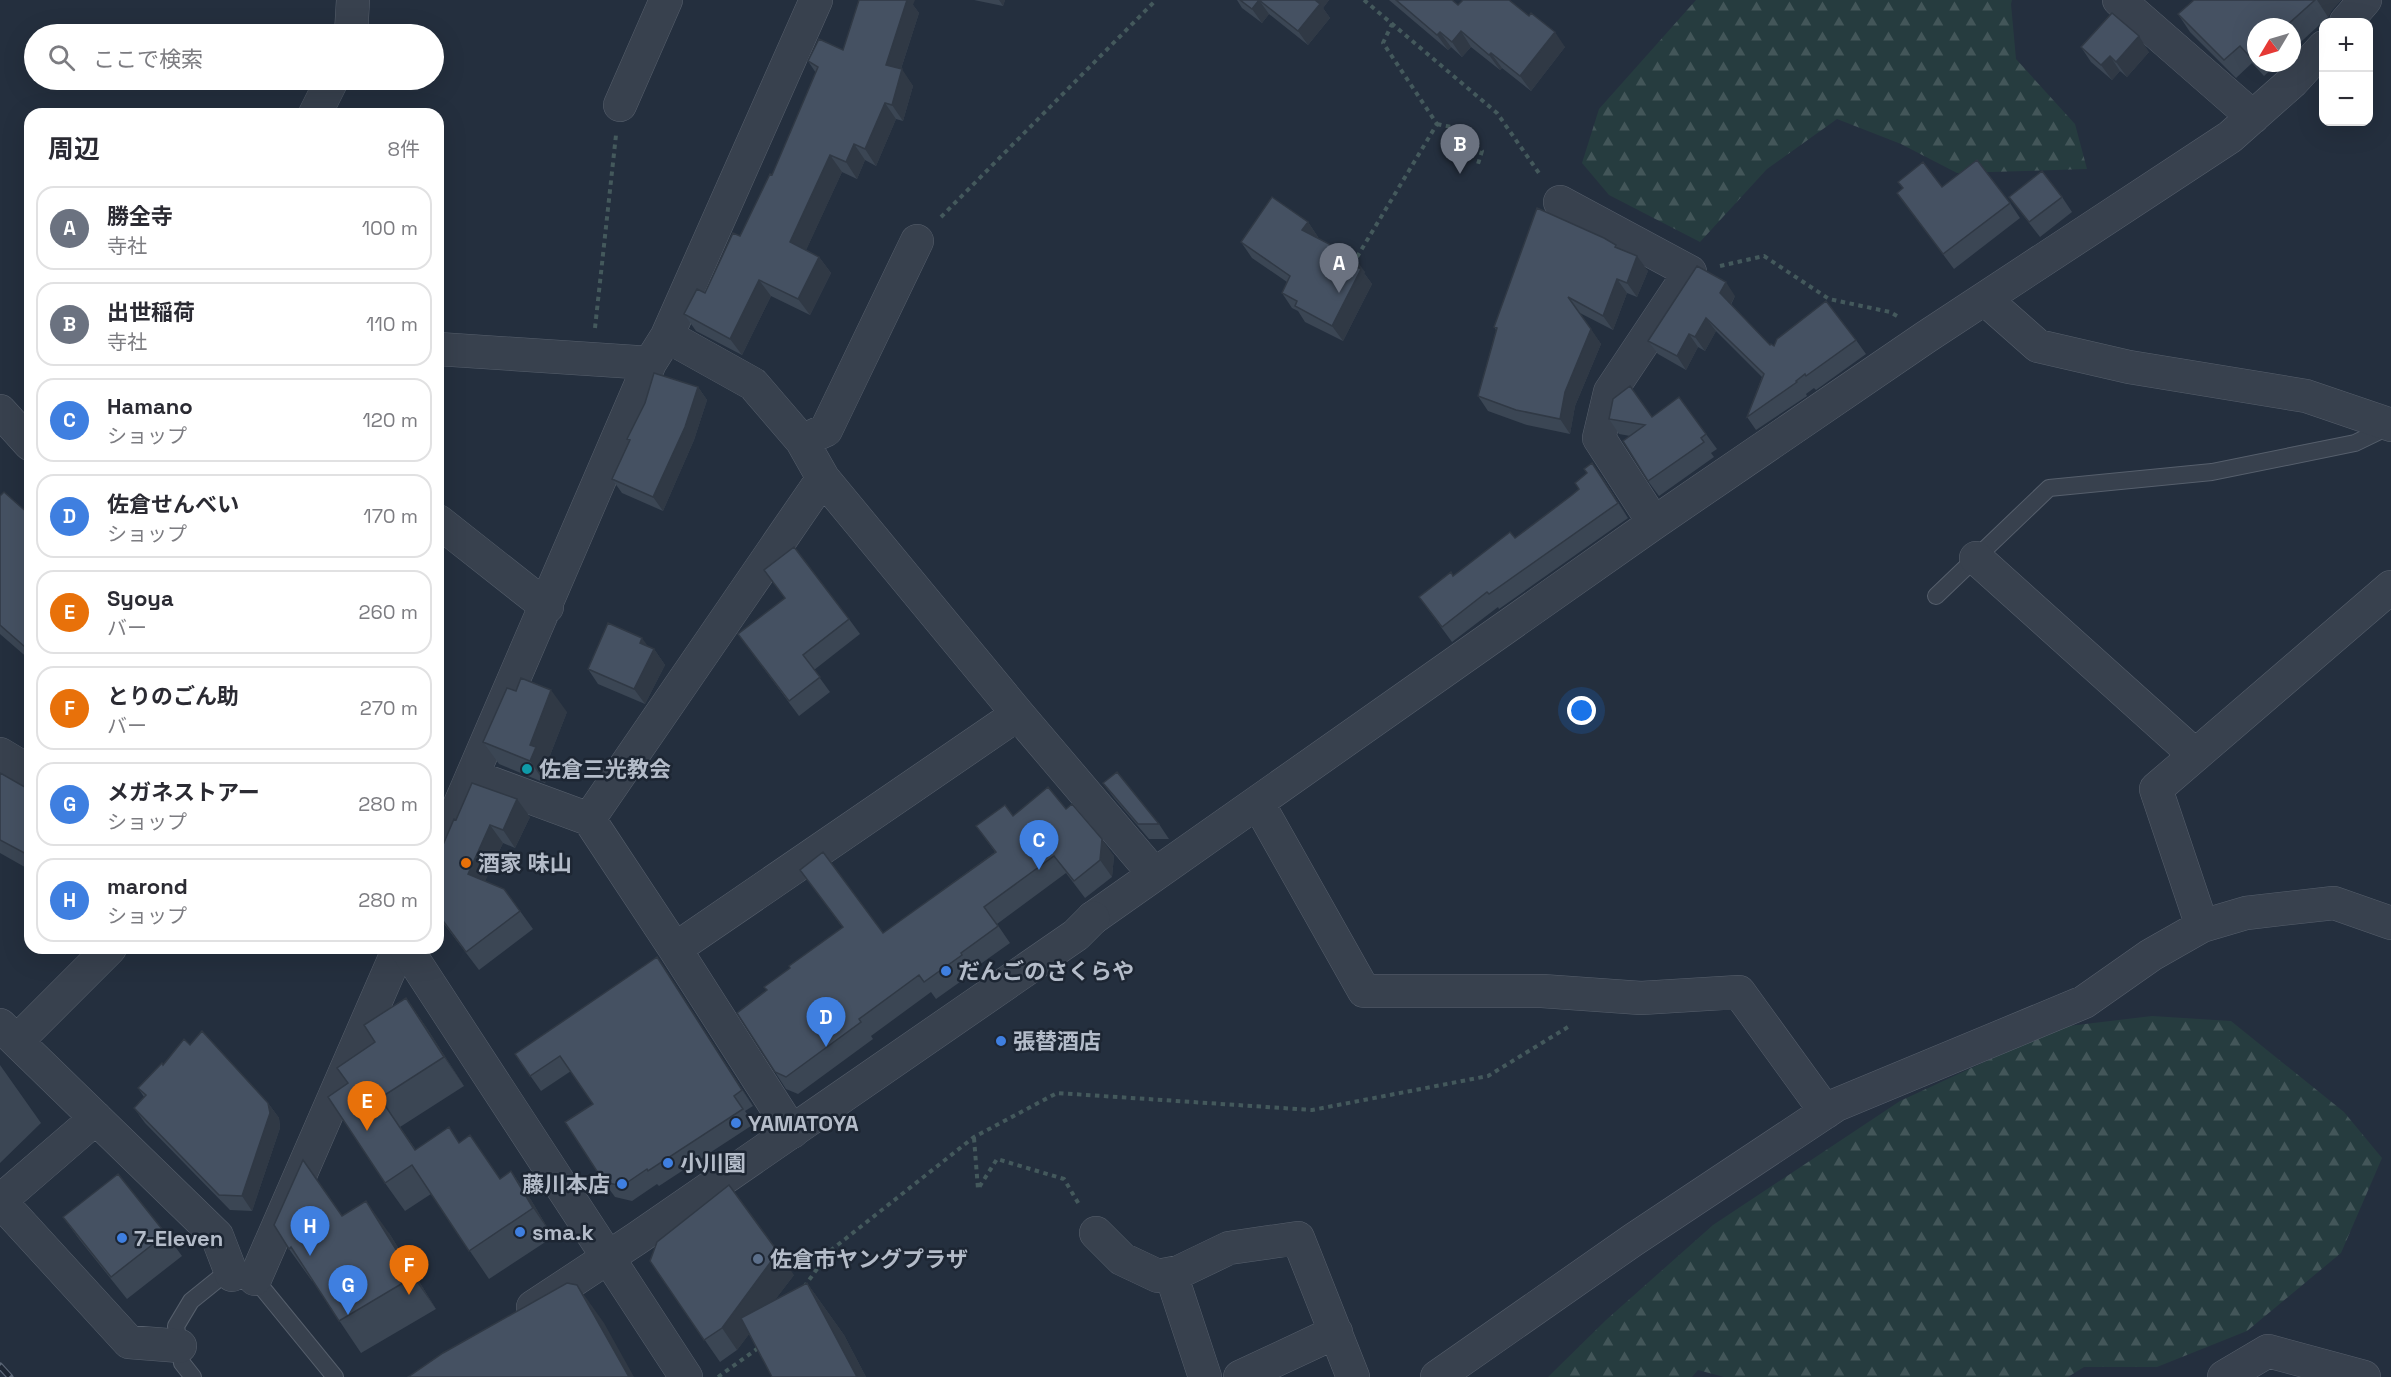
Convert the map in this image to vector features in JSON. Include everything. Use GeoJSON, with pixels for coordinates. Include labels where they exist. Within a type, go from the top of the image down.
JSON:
{"type":"FeatureCollection","features":[{"type":"Feature","properties":{"kind":"street"},"geometry":{"type":"LineString","coordinates":[[352,24],[353,0]]}},
{"type":"Feature","properties":{"kind":"street"},"geometry":{"type":"LineString","coordinates":[[620,105],[666,0]]}},
{"type":"Feature","properties":{"kind":"street"},"geometry":{"type":"LineString","coordinates":[[444,841],[650,363],[667,336],[816,0]]}},
{"type":"Feature","properties":{"kind":"street"},"geometry":{"type":"LineString","coordinates":[[2119,0],[2253,117]]}},
{"type":"Feature","properties":{"kind":"street"},"geometry":{"type":"LineString","coordinates":[[2349,18],[2365,0]]}},
{"type":"Feature","properties":{"kind":"street"},"geometry":{"type":"LineString","coordinates":[[509,1322],[609,1258],[1076,935],[1093,918],[1154,874],[1654,523],[1926,337],[1986,300],[2230,137],[2292,82],[2319,52]]}},
{"type":"Feature","properties":{"kind":"street"},"geometry":{"type":"LineString","coordinates":[[318,108],[327,90]]}},
{"type":"Feature","properties":{"kind":"street"},"geometry":{"type":"LineString","coordinates":[[1560,202],[1690,272],[1610,392],[1599,438],[1654,523]]}},
{"type":"Feature","properties":{"kind":"street"},"geometry":{"type":"LineString","coordinates":[[802,441],[826,430],[917,241]]}},
{"type":"Feature","properties":{"kind":"street"},"geometry":{"type":"LineString","coordinates":[[1986,300],[2038,346],[2129,367],[2306,396],[2391,425]]}},
{"type":"Feature","properties":{"kind":"street"},"geometry":{"type":"LineString","coordinates":[[667,336],[753,384],[802,441],[823,478],[1154,874]]}},
{"type":"Feature","properties":{"kind":"street"},"geometry":{"type":"LineString","coordinates":[[444,349],[650,363]]}},
{"type":"Feature","properties":{"kind":"street"},"geometry":{"type":"LineString","coordinates":[[0,411],[24,437]]}},
{"type":"Feature","properties":{"kind":"street"},"geometry":{"type":"LineString","coordinates":[[589,819],[823,478]]}},
{"type":"Feature","properties":{"kind":"street"},"geometry":{"type":"LineString","coordinates":[[444,526],[546,607]]}},
{"type":"Feature","properties":{"kind":"street"},"geometry":{"type":"LineString","coordinates":[[1976,558],[2195,754]]}},
{"type":"Feature","properties":{"kind":"street"},"geometry":{"type":"LineString","coordinates":[[2202,926],[2156,789],[2391,587]]}},
{"type":"Feature","properties":{"kind":"street"},"geometry":{"type":"LineString","coordinates":[[675,949],[1018,714]]}},
{"type":"Feature","properties":{"kind":"street"},"geometry":{"type":"LineString","coordinates":[[0,754],[24,768]]}},
{"type":"Feature","properties":{"kind":"street"},"geometry":{"type":"LineString","coordinates":[[472,776],[589,819],[792,1132]]}},
{"type":"Feature","properties":{"kind":"street"},"geometry":{"type":"LineString","coordinates":[[1258,803],[1364,991],[1542,991],[1641,998],[1739,992],[1826,1112]]}},
{"type":"Feature","properties":{"kind":"street"},"geometry":{"type":"LineString","coordinates":[[1437,1377],[1633,1240],[1836,1105],[2084,1002],[2151,955],[2202,926],[2247,913],[2334,903],[2391,923]]}},
{"type":"Feature","properties":{"kind":"street"},"geometry":{"type":"LineString","coordinates":[[103,954],[8,1033],[217,1236],[243,1277]]}},
{"type":"Feature","properties":{"kind":"street"},"geometry":{"type":"LineString","coordinates":[[243,1277],[396,954]]}},
{"type":"Feature","properties":{"kind":"street"},"geometry":{"type":"LineString","coordinates":[[410,954],[686,1377]]}},
{"type":"Feature","properties":{"kind":"street"},"geometry":{"type":"LineString","coordinates":[[96,1118],[0,1201],[129,1342],[180,1346]]}},
{"type":"Feature","properties":{"kind":"street"},"geometry":{"type":"LineString","coordinates":[[1096,1233],[1122,1259],[1158,1276],[1179,1272],[1229,1248],[1298,1238],[1353,1377]]}},
{"type":"Feature","properties":{"kind":"street"},"geometry":{"type":"LineString","coordinates":[[1172,1274],[1205,1377]]}},
{"type":"Feature","properties":{"kind":"street"},"geometry":{"type":"LineString","coordinates":[[1240,1377],[1336,1332]]}},
{"type":"Feature","properties":{"kind":"street"},"geometry":{"type":"LineString","coordinates":[[2224,1377],[2268,1351],[2364,1377]]}},
{"type":"Feature","properties":{"kind":"lane"},"geometry":{"type":"LineString","coordinates":[[1936,596],[2049,488],[2212,472],[2355,443],[2391,425]]}},
{"type":"Feature","properties":{"kind":"lane"},"geometry":{"type":"LineString","coordinates":[[193,1377],[182,1363],[176,1326],[191,1301],[222,1276],[243,1277],[335,1377]]}},
{"type":"Feature","properties":{"kind":"path"},"geometry":{"type":"LineString","coordinates":[[917,241],[1156,0]]}},
{"type":"Feature","properties":{"kind":"path"},"geometry":{"type":"LineString","coordinates":[[1364,0],[1497,113],[1560,202]]}},
{"type":"Feature","properties":{"kind":"path"},"geometry":{"type":"LineString","coordinates":[[1392,24],[1383,44],[1437,124],[1456,128],[1482,151],[1478,164]]}},
{"type":"Feature","properties":{"kind":"path"},"geometry":{"type":"LineString","coordinates":[[591,360],[620,105]]}},
{"type":"Feature","properties":{"kind":"path"},"geometry":{"type":"LineString","coordinates":[[1356,257],[1437,124]]}},
{"type":"Feature","properties":{"kind":"path"},"geometry":{"type":"LineString","coordinates":[[1690,272],[1764,256],[1829,299],[1890,312],[1926,337]]}},
{"type":"Feature","properties":{"kind":"path"},"geometry":{"type":"LineString","coordinates":[[803,1288],[830,1251],[974,1137],[1057,1093],[1312,1110],[1488,1076],[1617,997]]}},
{"type":"Feature","properties":{"kind":"path"},"geometry":{"type":"LineString","coordinates":[[974,1137],[978,1189],[997,1159],[1064,1179],[1096,1233]]}},
{"type":"Feature","properties":{"kind":"path"},"geometry":{"type":"LineString","coordinates":[[718,1377],[764,1344]]}},
{"type":"Feature","properties":{"kind":"green space"},"geometry":{"type":"Polygon","coordinates":[[[1696,0],[2012,0],[2016,59],[2075,124],[2087,169],[1957,173],[1901,144],[1837,119],[1767,169],[1700,242],[1609,195],[1582,163],[1599,109],[1696,0]]]}},
{"type":"Feature","properties":{"kind":"green space"},"geometry":{"type":"Polygon","coordinates":[[[2152,1016],[2231,1021],[2344,1112],[2382,1158],[2341,1253],[2247,1331],[2157,1367],[2084,1367],[2068,1377],[1724,1377],[1698,1370],[1692,1377],[1548,1377],[1606,1320],[1713,1225],[1900,1101],[2060,1027],[2152,1016]]]}},
{"type":"Feature","properties":{"kind":"building"},"geometry":{"type":"Polygon","coordinates":[[[859,0],[907,0],[886,65],[902,69],[892,105],[885,103],[865,149],[854,144],[846,162],[830,155],[790,242],[819,257],[798,299],[759,280],[730,339],[684,314],[697,289],[705,293],[733,233],[740,236],[770,174],[772,175],[818,67],[808,61],[819,39],[843,50],[859,0]]]}},
{"type":"Feature","properties":{"kind":"building"},"geometry":{"type":"Polygon","coordinates":[[[1240,0],[1259,0],[1252,9],[1240,0]]]}},
{"type":"Feature","properties":{"kind":"building"},"geometry":{"type":"Polygon","coordinates":[[[1259,0],[1315,0],[1320,4],[1298,31],[1259,0]]]}},
{"type":"Feature","properties":{"kind":"building"},"geometry":{"type":"Polygon","coordinates":[[[1396,0],[1452,0],[1458,5],[1463,0],[1509,0],[1529,16],[1531,13],[1555,32],[1520,76],[1491,53],[1489,55],[1461,31],[1452,42],[1440,32],[1437,35],[1396,0]]]}},
{"type":"Feature","properties":{"kind":"building"},"geometry":{"type":"Polygon","coordinates":[[[2194,0],[2315,0],[2295,18],[2247,18],[2247,54],[2240,46],[2224,60],[2178,14],[2194,0]]]}},
{"type":"Feature","properties":{"kind":"building"},"geometry":{"type":"Polygon","coordinates":[[[2112,13],[2139,36],[2116,62],[2110,56],[2101,65],[2081,47],[2112,13]]]}},
{"type":"Feature","properties":{"kind":"building"},"geometry":{"type":"Polygon","coordinates":[[[1977,160],[2010,203],[1943,254],[1897,193],[1903,188],[1898,182],[1923,162],[1942,187],[1977,160]]]}},
{"type":"Feature","properties":{"kind":"building"},"geometry":{"type":"Polygon","coordinates":[[[2042,171],[2062,197],[2029,222],[2009,197],[2042,171]]]}},
{"type":"Feature","properties":{"kind":"building"},"geometry":{"type":"Polygon","coordinates":[[[1272,197],[1308,222],[1302,230],[1354,257],[1350,264],[1361,269],[1332,326],[1295,306],[1297,301],[1282,293],[1290,276],[1241,242],[1272,197]]]}},
{"type":"Feature","properties":{"kind":"building"},"geometry":{"type":"Polygon","coordinates":[[[1537,208],[1604,238],[1616,245],[1615,247],[1637,256],[1627,283],[1617,279],[1603,316],[1568,297],[1591,329],[1565,392],[1560,419],[1516,410],[1478,396],[1497,328],[1494,327],[1537,208]]]}},
{"type":"Feature","properties":{"kind":"building"},"geometry":{"type":"Polygon","coordinates":[[[1697,266],[1726,282],[1720,293],[1770,345],[1774,346],[1777,339],[1826,301],[1856,340],[1747,417],[1764,374],[1706,318],[1695,337],[1689,334],[1677,356],[1648,341],[1697,266]]]}},
{"type":"Feature","properties":{"kind":"building"},"geometry":{"type":"Polygon","coordinates":[[[654,373],[698,387],[685,427],[653,497],[612,479],[630,440],[627,439],[645,403],[654,373]]]}},
{"type":"Feature","properties":{"kind":"building"},"geometry":{"type":"Polygon","coordinates":[[[1630,386],[1652,417],[1679,397],[1706,434],[1701,438],[1704,442],[1648,481],[1623,441],[1645,425],[1609,419],[1613,399],[1630,386]]]}},
{"type":"Feature","properties":{"kind":"building"},"geometry":{"type":"Polygon","coordinates":[[[1592,463],[1618,503],[1489,594],[1487,592],[1442,627],[1419,597],[1451,572],[1453,576],[1510,532],[1515,538],[1572,495],[1579,489],[1575,483],[1587,473],[1584,469],[1592,463]]]}},
{"type":"Feature","properties":{"kind":"building"},"geometry":{"type":"Polygon","coordinates":[[[4,492],[24,510],[24,646],[0,625],[0,496],[4,492]]]}},
{"type":"Feature","properties":{"kind":"building"},"geometry":{"type":"Polygon","coordinates":[[[794,547],[849,619],[803,655],[820,677],[789,701],[738,634],[785,598],[764,570],[794,547]]]}},
{"type":"Feature","properties":{"kind":"building"},"geometry":{"type":"Polygon","coordinates":[[[608,623],[642,638],[640,643],[654,649],[634,689],[588,669],[608,623]]]}},
{"type":"Feature","properties":{"kind":"building"},"geometry":{"type":"Polygon","coordinates":[[[521,678],[551,690],[530,745],[536,747],[530,761],[483,742],[507,688],[516,691],[521,678]]]}},
{"type":"Feature","properties":{"kind":"building"},"geometry":{"type":"Polygon","coordinates":[[[1117,772],[1159,824],[1138,824],[1103,783],[1117,772]]]}},
{"type":"Feature","properties":{"kind":"building"},"geometry":{"type":"Polygon","coordinates":[[[0,773],[24,787],[24,853],[0,840],[0,773]]]}},
{"type":"Feature","properties":{"kind":"building"},"geometry":{"type":"Polygon","coordinates":[[[472,783],[517,799],[503,830],[490,825],[468,874],[504,889],[520,911],[466,952],[444,922],[444,843],[454,819],[456,820],[472,783]]]}},
{"type":"Feature","properties":{"kind":"building"},"geometry":{"type":"Polygon","coordinates":[[[1048,787],[1066,809],[1072,804],[1102,839],[1100,860],[1074,881],[1054,856],[984,907],[998,926],[961,953],[962,955],[924,982],[919,975],[859,1019],[861,1022],[786,1077],[775,1072],[737,1013],[767,990],[764,987],[790,968],[789,966],[843,927],[800,870],[823,852],[883,933],[996,852],[976,826],[1005,805],[1013,816],[1048,787]]]}},
{"type":"Feature","properties":{"kind":"building"},"geometry":{"type":"Polygon","coordinates":[[[657,957],[742,1090],[734,1096],[743,1109],[622,1186],[604,1182],[565,1122],[593,1104],[560,1056],[530,1076],[515,1054],[657,957]]]}},
{"type":"Feature","properties":{"kind":"building"},"geometry":{"type":"Polygon","coordinates":[[[406,998],[444,1057],[380,1098],[415,1150],[449,1127],[459,1143],[470,1135],[500,1179],[511,1171],[533,1208],[469,1251],[412,1165],[385,1183],[328,1097],[348,1083],[337,1068],[375,1042],[364,1025],[406,998]]]}},
{"type":"Feature","properties":{"kind":"building"},"geometry":{"type":"Polygon","coordinates":[[[202,1031],[268,1103],[270,1113],[242,1196],[219,1195],[134,1108],[146,1095],[138,1088],[162,1063],[163,1065],[184,1039],[190,1045],[202,1031]]]}},
{"type":"Feature","properties":{"kind":"building"},"geometry":{"type":"Polygon","coordinates":[[[303,1160],[342,1216],[366,1201],[413,1277],[339,1321],[274,1225],[303,1160]]]}},
{"type":"Feature","properties":{"kind":"building"},"geometry":{"type":"Polygon","coordinates":[[[118,1174],[166,1234],[111,1277],[63,1217],[118,1174]]]}},
{"type":"Feature","properties":{"kind":"building"},"geometry":{"type":"Polygon","coordinates":[[[729,1185],[778,1252],[722,1328],[704,1340],[650,1261],[657,1242],[729,1185]]]}},
{"type":"Feature","properties":{"kind":"building"},"geometry":{"type":"Polygon","coordinates":[[[567,1283],[577,1285],[629,1377],[408,1377],[443,1353],[567,1283]]]}},
{"type":"Feature","properties":{"kind":"building"},"geometry":{"type":"Polygon","coordinates":[[[807,1283],[857,1377],[772,1377],[741,1318],[807,1283]]]}},
{"type":"Feature","properties":{"kind":"railway"},"geometry":{"type":"LineString","coordinates":[[0,1366],[10,1377]]}},
{"type":"Feature","properties":{"kind":"place","name":"出世稲荷"},"geometry":{"type":"Point","coordinates":[1460,174]}},
{"type":"Feature","properties":{"kind":"place","name":"勝全寺"},"geometry":{"type":"Point","coordinates":[1339,293]}},
{"type":"Feature","properties":{"kind":"place","name":"佐倉三光教会"},"geometry":{"type":"Point","coordinates":[527,769]}},
{"type":"Feature","properties":{"kind":"place","name":"酒家 味山"},"geometry":{"type":"Point","coordinates":[466,863]}},
{"type":"Feature","properties":{"kind":"place","name":"Hamano"},"geometry":{"type":"Point","coordinates":[1039,870]}},
{"type":"Feature","properties":{"kind":"place","name":"だんごのさくらや"},"geometry":{"type":"Point","coordinates":[946,971]}},
{"type":"Feature","properties":{"kind":"place","name":"張替酒店"},"geometry":{"type":"Point","coordinates":[1001,1041]}},
{"type":"Feature","properties":{"kind":"place","name":"佐倉せんべい"},"geometry":{"type":"Point","coordinates":[826,1047]}},
{"type":"Feature","properties":{"kind":"place","name":"YAMATOYA"},"geometry":{"type":"Point","coordinates":[736,1123]}},
{"type":"Feature","properties":{"kind":"place","name":"Syoya"},"geometry":{"type":"Point","coordinates":[367,1131]}},
{"type":"Feature","properties":{"kind":"place","name":"小川園"},"geometry":{"type":"Point","coordinates":[668,1163]}},
{"type":"Feature","properties":{"kind":"place","name":"藤川本店"},"geometry":{"type":"Point","coordinates":[622,1184]}},
{"type":"Feature","properties":{"kind":"place","name":"sma.k"},"geometry":{"type":"Point","coordinates":[520,1232]}},
{"type":"Feature","properties":{"kind":"place","name":"7-Eleven"},"geometry":{"type":"Point","coordinates":[122,1238]}},
{"type":"Feature","properties":{"kind":"place","name":"marond"},"geometry":{"type":"Point","coordinates":[310,1256]}},
{"type":"Feature","properties":{"kind":"place","name":"佐倉市ヤングプラザ"},"geometry":{"type":"Point","coordinates":[758,1259]}},
{"type":"Feature","properties":{"kind":"place","name":"とりのごん助"},"geometry":{"type":"Point","coordinates":[409,1295]}},
{"type":"Feature","properties":{"kind":"place","name":"メガネストアー"},"geometry":{"type":"Point","coordinates":[348,1315]}}]}
